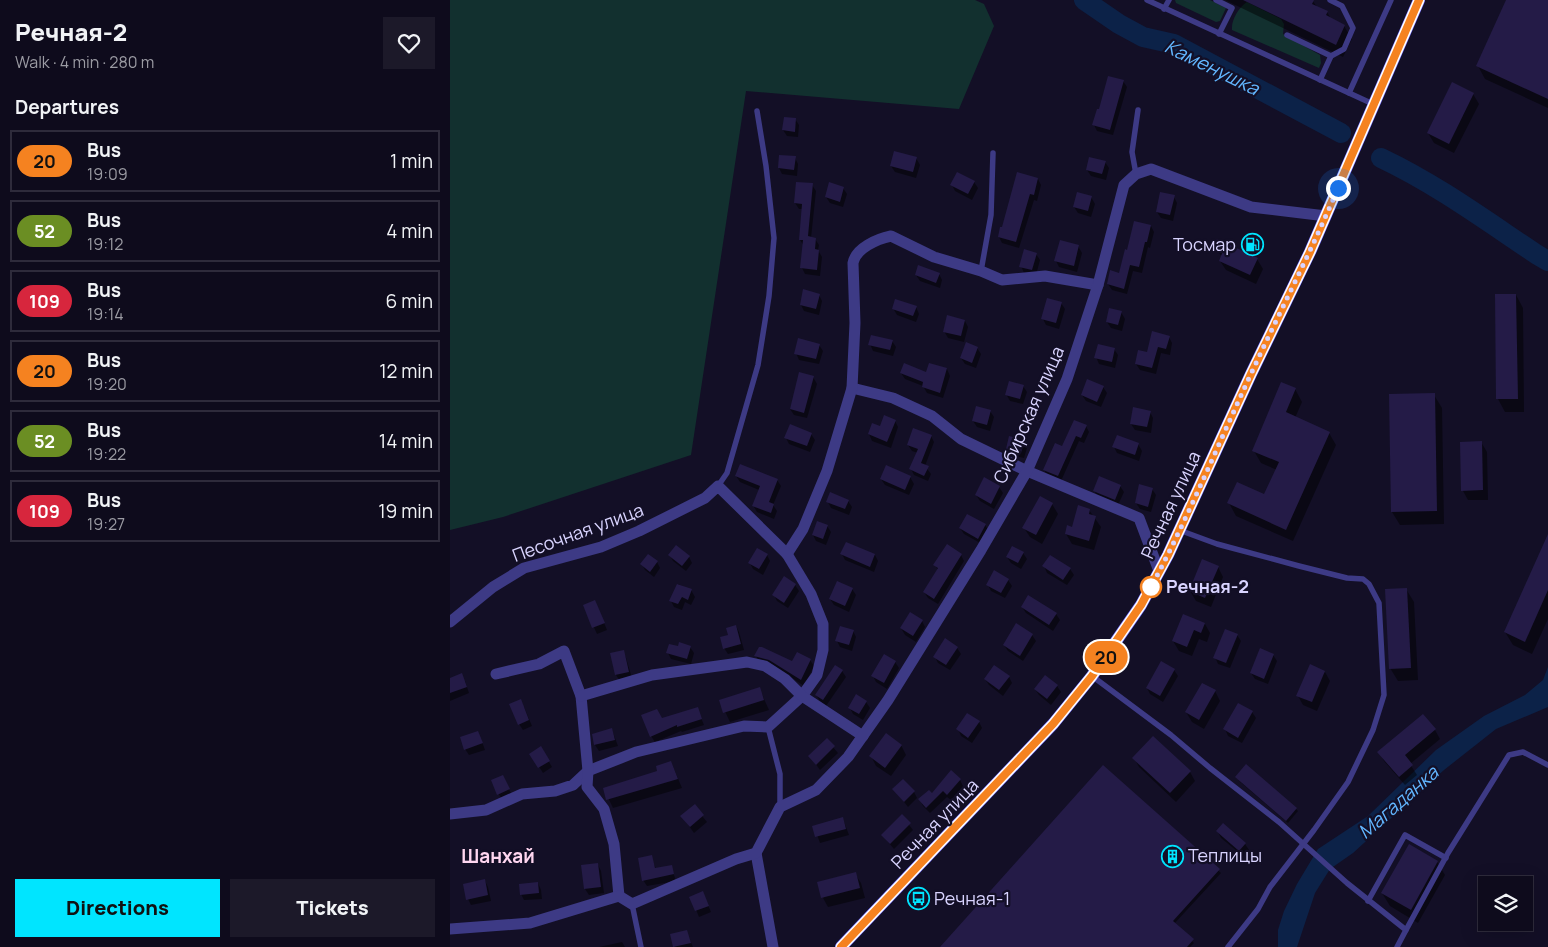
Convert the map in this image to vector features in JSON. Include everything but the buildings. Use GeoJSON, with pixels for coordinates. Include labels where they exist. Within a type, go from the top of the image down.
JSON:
{"type":"FeatureCollection","features":[{"type":"Feature","properties":{"kind":"main road"},"geometry":{"type":"LineString","coordinates":[[1372,108],[1419,0]]}},
{"type":"Feature","properties":{"kind":"main road","name":"Речная улица"},"geometry":{"type":"LineString","coordinates":[[841,947],[1038,742],[1069,706],[1131,621],[1159,572],[1179,530],[1326,216],[1372,108]]}},
{"type":"Feature","properties":{"kind":"street"},"geometry":{"type":"LineString","coordinates":[[1136,174],[1150,169],[1251,207],[1326,216]]}},
{"type":"Feature","properties":{"kind":"street","name":"Сибирская улица"},"geometry":{"type":"LineString","coordinates":[[780,807],[816,790],[848,757],[893,692],[1027,472],[1068,379],[1098,285],[1124,185],[1136,174]]}},
{"type":"Feature","properties":{"kind":"street"},"geometry":{"type":"LineString","coordinates":[[787,554],[803,529],[827,471],[852,388],[853,263],[854,257],[858,253],[873,242],[891,236],[934,257],[981,270],[1002,280],[1046,276],[1098,285]]}},
{"type":"Feature","properties":{"kind":"street"},"geometry":{"type":"LineString","coordinates":[[852,388],[893,398],[932,416],[961,439],[1027,472],[1139,518],[1159,572]]}},
{"type":"Feature","properties":{"kind":"street"},"geometry":{"type":"LineString","coordinates":[[450,814],[486,810],[522,794],[555,791],[573,785],[588,771],[636,752],[744,726],[768,727],[802,696],[817,675],[824,650],[823,624],[811,594],[787,554],[718,486]]}},
{"type":"Feature","properties":{"kind":"street","name":"Песочная улица"},"geometry":{"type":"LineString","coordinates":[[450,622],[493,587],[524,568],[601,547],[639,531],[705,498],[718,486]]}},
{"type":"Feature","properties":{"kind":"street"},"geometry":{"type":"LineString","coordinates":[[496,674],[539,664],[564,651],[581,696],[588,787],[604,809],[614,844],[619,896]]}},
{"type":"Feature","properties":{"kind":"street"},"geometry":{"type":"LineString","coordinates":[[581,696],[652,675],[747,662],[765,666],[785,679],[802,696],[863,736]]}},
{"type":"Feature","properties":{"kind":"street"},"geometry":{"type":"LineString","coordinates":[[773,947],[756,853],[780,807]]}},
{"type":"Feature","properties":{"kind":"street"},"geometry":{"type":"LineString","coordinates":[[450,929],[530,923],[619,896],[632,904],[736,859],[756,853]]}},
{"type":"Feature","properties":{"kind":"lane"},"geometry":{"type":"LineString","coordinates":[[1147,0],[1349,93],[1372,108]]}},
{"type":"Feature","properties":{"kind":"lane"},"geometry":{"type":"LineString","coordinates":[[1164,9],[1169,0]]}},
{"type":"Feature","properties":{"kind":"lane"},"geometry":{"type":"LineString","coordinates":[[1216,0],[1232,8],[1219,34]]}},
{"type":"Feature","properties":{"kind":"lane"},"geometry":{"type":"LineString","coordinates":[[1320,80],[1331,56],[1344,49],[1353,28],[1342,6],[1330,0]]}},
{"type":"Feature","properties":{"kind":"lane"},"geometry":{"type":"LineString","coordinates":[[1349,93],[1391,0]]}},
{"type":"Feature","properties":{"kind":"lane"},"geometry":{"type":"LineString","coordinates":[[1287,35],[1331,56]]}},
{"type":"Feature","properties":{"kind":"lane"},"geometry":{"type":"LineString","coordinates":[[1136,174],[1132,152],[1138,110]]}},
{"type":"Feature","properties":{"kind":"lane"},"geometry":{"type":"LineString","coordinates":[[718,486],[727,473],[758,365],[769,296],[774,238],[766,166],[757,111]]}},
{"type":"Feature","properties":{"kind":"lane"},"geometry":{"type":"LineString","coordinates":[[981,270],[990,215],[993,153]]}},
{"type":"Feature","properties":{"kind":"lane"},"geometry":{"type":"LineString","coordinates":[[1179,530],[1217,544],[1299,566],[1347,578],[1362,579],[1369,584],[1379,603],[1384,695],[1372,730],[1348,782],[1304,846],[1270,888],[1258,909],[1228,947]]}},
{"type":"Feature","properties":{"kind":"lane"},"geometry":{"type":"LineString","coordinates":[[1092,676],[1171,735],[1279,822],[1368,901],[1406,930]]}},
{"type":"Feature","properties":{"kind":"lane"},"geometry":{"type":"LineString","coordinates":[[768,727],[780,774],[780,807]]}},
{"type":"Feature","properties":{"kind":"lane"},"geometry":{"type":"LineString","coordinates":[[1397,947],[1446,858],[1509,755],[1523,752],[1548,765]]}},
{"type":"Feature","properties":{"kind":"lane"},"geometry":{"type":"LineString","coordinates":[[1368,901],[1405,834],[1446,858]]}},
{"type":"Feature","properties":{"kind":"lane"},"geometry":{"type":"LineString","coordinates":[[632,904],[641,947]]}},
{"type":"Feature","properties":{"kind":"green space"},"geometry":{"type":"Polygon","coordinates":[[[450,0],[975,0],[984,4],[994,26],[959,109],[746,91],[691,455],[503,517],[450,530],[450,0]]]}},
{"type":"Feature","properties":{"kind":"green space"},"geometry":{"type":"Polygon","coordinates":[[[1175,0],[1210,0],[1226,8],[1220,21],[1216,22],[1176,3],[1175,0]]]}},
{"type":"Feature","properties":{"kind":"green space"},"geometry":{"type":"Polygon","coordinates":[[[1247,2],[1281,19],[1284,24],[1283,34],[1320,55],[1321,63],[1319,68],[1232,30],[1236,14],[1247,2]]]}},
{"type":"Feature","properties":{"kind":"water","name":"Магаданка"},"geometry":{"type":"Polygon","coordinates":[[[1548,667],[1548,707],[1496,729],[1444,770],[1353,853],[1330,869],[1315,893],[1297,947],[1278,947],[1278,930],[1284,911],[1297,884],[1318,849],[1368,816],[1436,750],[1484,716],[1525,695],[1543,680],[1548,667]]]}},
{"type":"Feature","properties":{"kind":"waterway","name":"Каменушка"},"geometry":{"type":"LineString","coordinates":[[1084,0],[1119,24],[1143,37],[1174,44],[1341,133]]}},
{"type":"Feature","properties":{"kind":"waterway","name":"Каменушка"},"geometry":{"type":"LineString","coordinates":[[1381,158],[1441,191],[1548,261]]}},
{"type":"Feature","properties":{"kind":"bus line","name":"20"},"geometry":{"type":"LineString","coordinates":[[841,947],[1021,759],[1069,706],[1141,605],[1168,555],[1251,374],[1310,252],[1419,0]]}},
{"type":"Feature","properties":{"kind":"place","name":"Тосмар"},"geometry":{"type":"Point","coordinates":[1252,245]}},
{"type":"Feature","properties":{"kind":"place","name":"Речная-2"},"geometry":{"type":"Point","coordinates":[1151,587]}},
{"type":"Feature","properties":{"kind":"place","name":"Теплицы"},"geometry":{"type":"Point","coordinates":[1172,856]}},
{"type":"Feature","properties":{"kind":"place","name":"Речная-1"},"geometry":{"type":"Point","coordinates":[918,899]}},
{"type":"Feature","properties":{"kind":"district","name":"Шанхай"},"geometry":{"type":"Point","coordinates":[498,856]}},
{"type":"Feature","properties":{"kind":"route"},"geometry":{"type":"LineString","coordinates":[[1151,587],[1150,589],[1168,555],[1338,188]]}}]}
